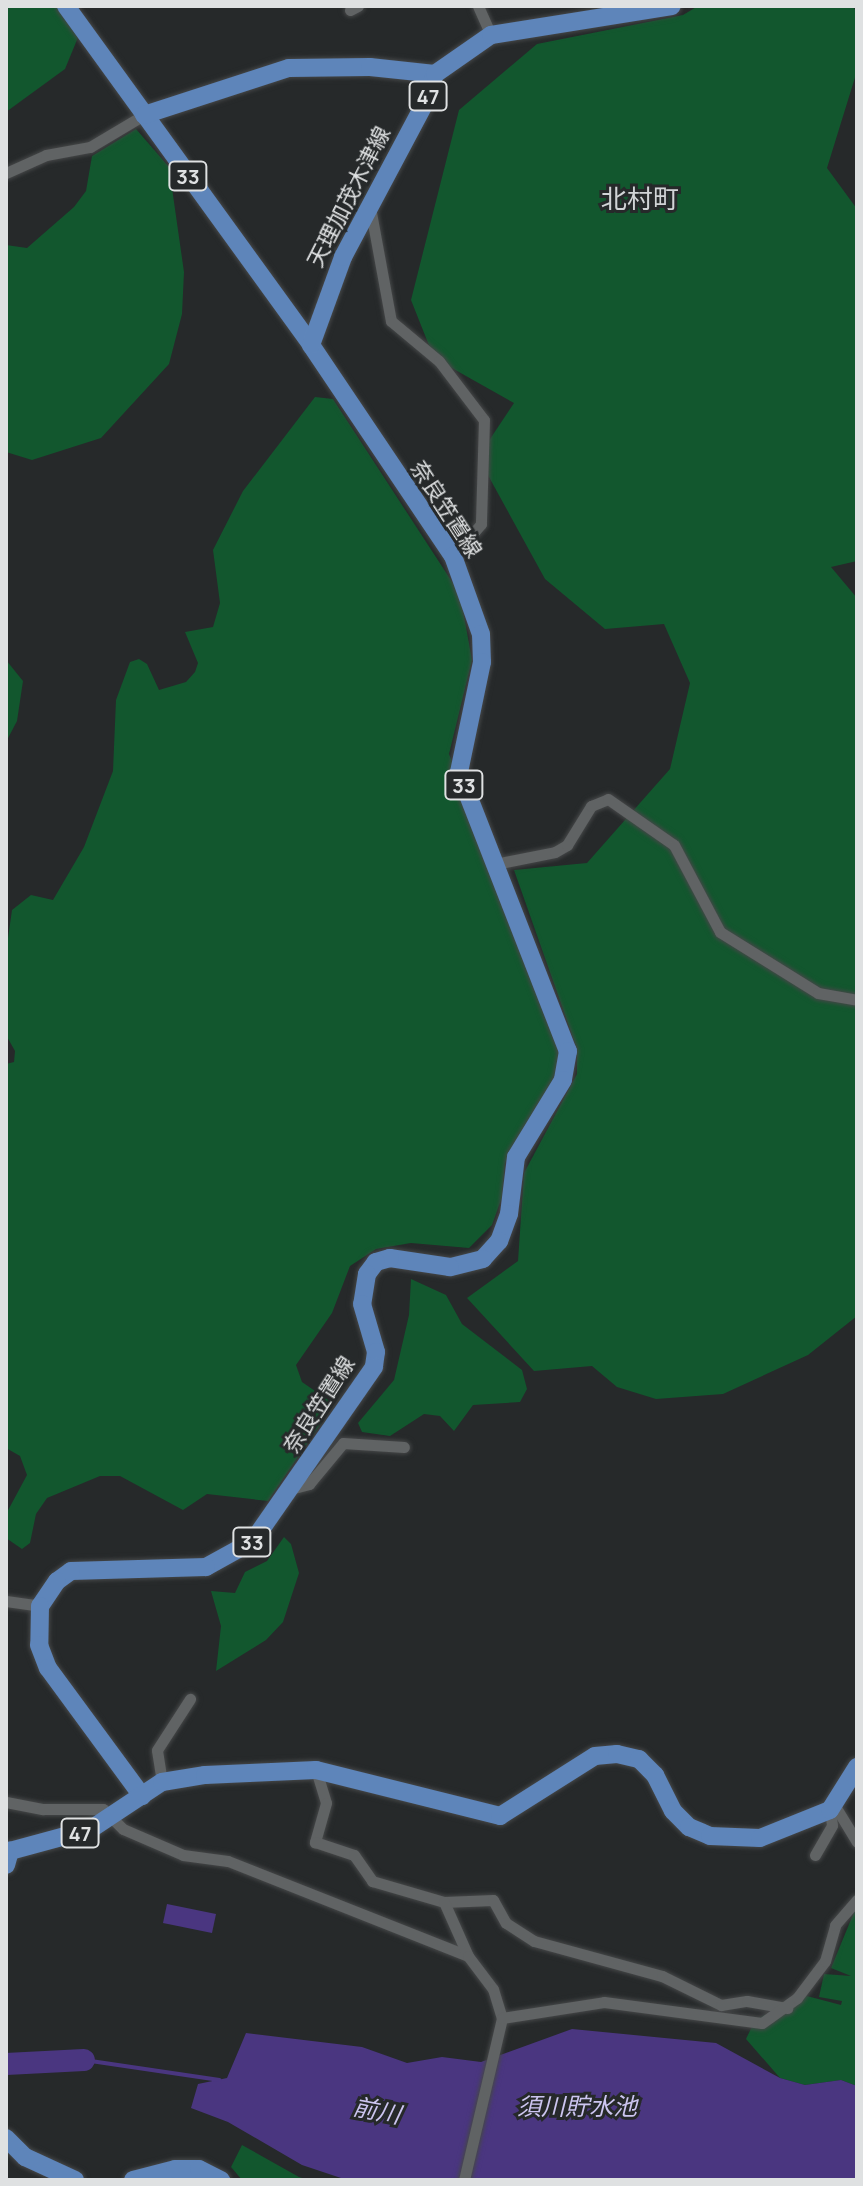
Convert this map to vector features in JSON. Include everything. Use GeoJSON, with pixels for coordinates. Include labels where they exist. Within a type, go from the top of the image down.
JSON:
{"type":"FeatureCollection","features":[{"type":"Feature","properties":{"kind":"main road","name":"奈良笠置線"},"geometry":{"type":"LineString","coordinates":[[40,1606],[57,1581],[71,1571],[107,1566],[180,1570],[229,1558],[253,1541],[294,1488],[374,1367],[376,1352],[362,1304],[367,1274],[376,1262],[390,1258],[450,1267],[483,1259],[499,1241],[509,1214],[516,1157],[563,1080],[568,1051],[559,1020],[459,772],[482,662],[481,634],[453,556],[311,345],[66,6]]}},
{"type":"Feature","properties":{"kind":"main road","name":"47"},"geometry":{"type":"LineString","coordinates":[[144,115],[289,68],[370,67],[435,74],[491,35],[672,6]]}},
{"type":"Feature","properties":{"kind":"main road","name":"天理加茂木津線"},"geometry":{"type":"LineString","coordinates":[[311,345],[328,292],[426,101],[435,74]]}},
{"type":"Feature","properties":{"kind":"main road"},"geometry":{"type":"LineString","coordinates":[[40,1606],[39,1645],[48,1668],[142,1796],[162,1782],[316,1770],[500,1816],[595,1756],[617,1754],[639,1759],[655,1775],[673,1811],[689,1827],[710,1836],[760,1838],[808,1823],[833,1808],[857,1767]]}},
{"type":"Feature","properties":{"kind":"main road","name":"47"},"geometry":{"type":"LineString","coordinates":[[6,1865],[10,1851],[91,1829],[142,1796]]}},
{"type":"Feature","properties":{"kind":"main road"},"geometry":{"type":"LineString","coordinates":[[6,2138],[25,2157],[75,2180]]}},
{"type":"Feature","properties":{"kind":"main road"},"geometry":{"type":"LineString","coordinates":[[133,2180],[175,2169],[199,2169],[221,2180]]}},
{"type":"Feature","properties":{"kind":"street"},"geometry":{"type":"LineString","coordinates":[[478,6],[491,35]]}},
{"type":"Feature","properties":{"kind":"street"},"geometry":{"type":"LineString","coordinates":[[6,173],[46,155],[90,147],[144,115]]}},
{"type":"Feature","properties":{"kind":"street"},"geometry":{"type":"LineString","coordinates":[[370,207],[391,321],[439,361],[484,420],[481,524],[453,556]]}},
{"type":"Feature","properties":{"kind":"street"},"geometry":{"type":"LineString","coordinates":[[495,864],[555,852],[567,845],[591,806],[608,799],[674,845],[720,932],[818,993],[857,1000]]}},
{"type":"Feature","properties":{"kind":"street"},"geometry":{"type":"LineString","coordinates":[[294,1488],[309,1484],[343,1443],[404,1447]]}},
{"type":"Feature","properties":{"kind":"street"},"geometry":{"type":"LineString","coordinates":[[6,1601],[40,1606]]}},
{"type":"Feature","properties":{"kind":"street"},"geometry":{"type":"LineString","coordinates":[[162,1782],[157,1750],[190,1699]]}},
{"type":"Feature","properties":{"kind":"street"},"geometry":{"type":"LineString","coordinates":[[316,1770],[326,1803],[315,1842],[354,1855],[372,1881],[444,1902],[493,1900],[506,1923],[534,1941],[662,1976],[701,1999],[721,2005],[747,2001],[787,2008]]}},
{"type":"Feature","properties":{"kind":"street"},"geometry":{"type":"LineString","coordinates":[[6,1802],[43,1809],[103,1809],[123,1829],[183,1855],[228,1861],[468,1956]]}},
{"type":"Feature","properties":{"kind":"street"},"geometry":{"type":"LineString","coordinates":[[833,1808],[857,1842]]}},
{"type":"Feature","properties":{"kind":"street"},"geometry":{"type":"LineString","coordinates":[[815,1855],[832,1825],[833,1808]]}},
{"type":"Feature","properties":{"kind":"street"},"geometry":{"type":"LineString","coordinates":[[502,2018],[564,2004],[604,2002],[762,2023],[787,2008],[825,1961],[835,1925],[857,1900]]}},
{"type":"Feature","properties":{"kind":"street"},"geometry":{"type":"LineString","coordinates":[[444,1902],[468,1956],[493,1989],[502,2018],[464,2180]]}},
{"type":"Feature","properties":{"kind":"green space"},"geometry":{"type":"Polygon","coordinates":[[[6,6],[59,6],[79,35],[65,69],[6,112],[6,6]]]}},
{"type":"Feature","properties":{"kind":"green space"},"geometry":{"type":"Polygon","coordinates":[[[698,6],[852,6],[857,12],[857,71],[827,168],[857,209],[857,561],[831,567],[857,598],[857,1316],[808,1355],[723,1394],[656,1399],[617,1387],[592,1366],[534,1371],[467,1298],[518,1261],[524,1173],[577,1074],[577,1049],[514,870],[587,863],[670,769],[690,683],[664,624],[605,629],[545,579],[478,457],[514,403],[434,358],[411,300],[459,110],[537,44],[683,15],[698,6]]]}},
{"type":"Feature","properties":{"kind":"green space"},"geometry":{"type":"Polygon","coordinates":[[[136,129],[169,167],[184,272],[182,314],[169,364],[101,438],[32,460],[6,452],[6,245],[27,248],[74,207],[86,191],[92,156],[136,129]]]}},
{"type":"Feature","properties":{"kind":"green space"},"geometry":{"type":"Polygon","coordinates":[[[315,397],[333,399],[460,594],[472,660],[449,754],[561,1044],[556,1079],[505,1163],[502,1197],[492,1225],[469,1248],[411,1243],[376,1249],[350,1266],[332,1313],[296,1365],[302,1382],[334,1404],[268,1501],[207,1494],[183,1510],[120,1476],[100,1476],[47,1498],[36,1514],[30,1543],[22,1549],[6,1538],[6,1514],[27,1475],[20,1456],[6,1448],[6,1064],[14,1062],[15,1051],[6,1035],[6,952],[12,910],[31,895],[53,900],[84,847],[113,771],[116,700],[130,662],[139,659],[147,664],[159,690],[186,682],[195,672],[198,663],[185,632],[213,627],[220,603],[213,550],[243,491],[315,397]]]}},
{"type":"Feature","properties":{"kind":"green space"},"geometry":{"type":"Polygon","coordinates":[[[6,660],[23,681],[17,721],[6,742],[6,660]]]}},
{"type":"Feature","properties":{"kind":"green space"},"geometry":{"type":"Polygon","coordinates":[[[411,1279],[446,1295],[462,1324],[522,1370],[527,1389],[520,1402],[473,1405],[454,1431],[440,1416],[424,1414],[390,1436],[362,1432],[358,1423],[394,1380],[409,1315],[411,1279]]]}},
{"type":"Feature","properties":{"kind":"green space"},"geometry":{"type":"Polygon","coordinates":[[[284,1537],[291,1544],[299,1573],[283,1622],[266,1640],[216,1671],[221,1626],[211,1591],[235,1593],[245,1572],[267,1561],[284,1537]]]}},
{"type":"Feature","properties":{"kind":"green space"},"geometry":{"type":"Polygon","coordinates":[[[857,1905],[857,2086],[841,2080],[805,2085],[780,2078],[746,2039],[755,2020],[803,1995],[841,2005],[842,2001],[819,1997],[824,1974],[851,1976],[831,1968],[857,1905]]]}},
{"type":"Feature","properties":{"kind":"green space"},"geometry":{"type":"Polygon","coordinates":[[[242,2145],[309,2180],[242,2180],[231,2167],[242,2145]]]}},
{"type":"Feature","properties":{"kind":"water"},"geometry":{"type":"Polygon","coordinates":[[[167,1904],[216,1914],[212,1933],[163,1923],[167,1904]]]}},
{"type":"Feature","properties":{"kind":"water","name":"須川貯水池"},"geometry":{"type":"Polygon","coordinates":[[[572,2029],[716,2043],[780,2078],[805,2085],[841,2080],[857,2086],[857,2180],[347,2180],[302,2165],[228,2122],[191,2108],[198,2084],[227,2078],[246,2033],[362,2047],[407,2063],[442,2057],[481,2062],[572,2029]]]}},
{"type":"Feature","properties":{"kind":"waterway","name":"前川"},"geometry":{"type":"LineString","coordinates":[[84,2060],[220,2080]]}},
{"type":"Feature","properties":{"kind":"waterway","name":"前川"},"geometry":{"type":"LineString","coordinates":[[6,2064],[84,2060]]}},
{"type":"Feature","properties":{"kind":"district","name":"北村町"},"geometry":{"type":"Point","coordinates":[640,199]}}]}
